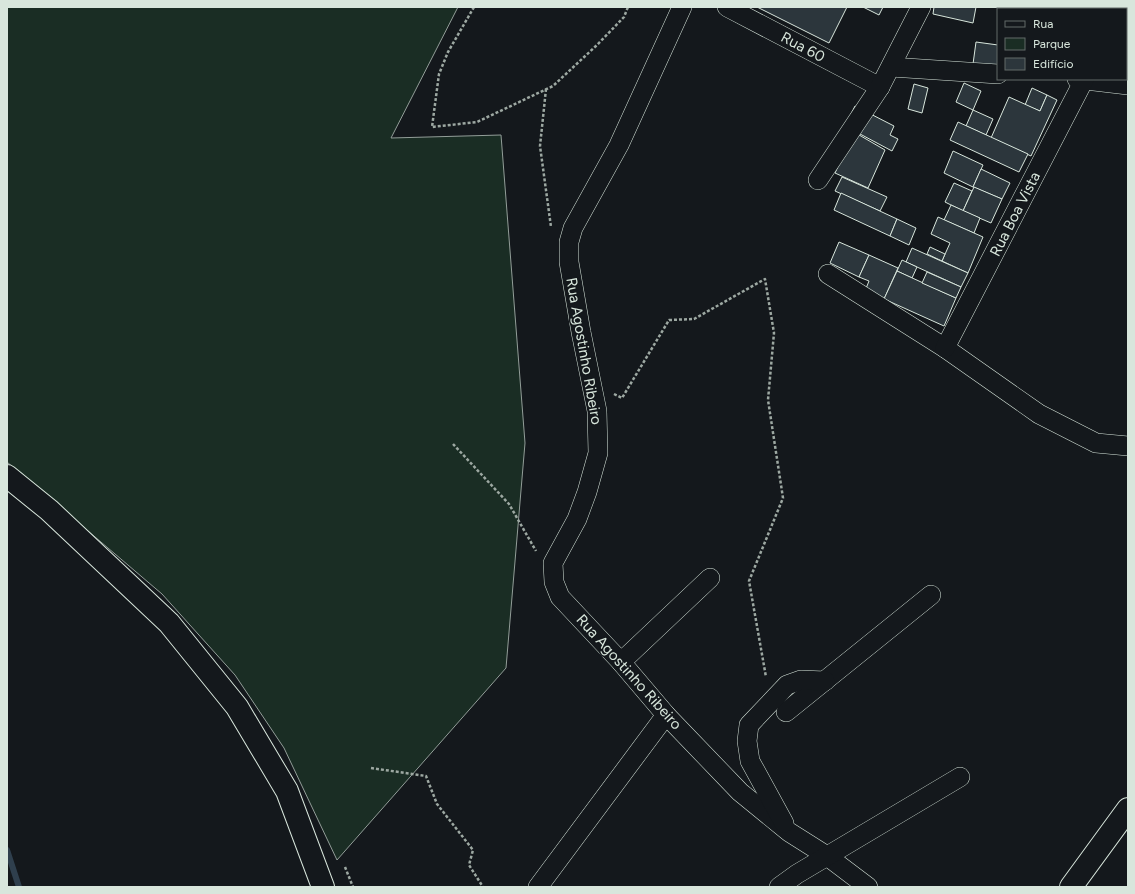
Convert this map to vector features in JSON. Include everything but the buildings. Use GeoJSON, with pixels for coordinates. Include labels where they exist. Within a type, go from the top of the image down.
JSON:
{"type":"FeatureCollection","features":[{"type":"Feature","properties":{"kind":"main road"},"geometry":{"type":"LineString","coordinates":[[7,476],[49,510],[168,623],[237,707],[287,791],[323,887]]}},
{"type":"Feature","properties":{"kind":"main road"},"geometry":{"type":"LineString","coordinates":[[1071,887],[1128,809]]}},
{"type":"Feature","properties":{"kind":"street","name":"Rua Agostinho Ribeiro"},"geometry":{"type":"LineString","coordinates":[[682,7],[619,145],[573,228],[569,242],[569,262],[597,411],[598,453],[577,520],[553,563],[554,582],[560,597],[621,662],[666,715],[740,792],[789,832],[827,856],[868,887]]}},
{"type":"Feature","properties":{"kind":"street","name":"Rua 60"},"geometry":{"type":"LineString","coordinates":[[727,7],[880,87]]}},
{"type":"Feature","properties":{"kind":"street"},"geometry":{"type":"LineString","coordinates":[[818,180],[880,87],[921,7]]}},
{"type":"Feature","properties":{"kind":"street"},"geometry":{"type":"LineString","coordinates":[[891,67],[997,74]]}},
{"type":"Feature","properties":{"kind":"street"},"geometry":{"type":"LineString","coordinates":[[1084,80],[1128,84]]}},
{"type":"Feature","properties":{"kind":"street","name":"Rua Boa Vista"},"geometry":{"type":"LineString","coordinates":[[945,348],[1084,80]]}},
{"type":"Feature","properties":{"kind":"street"},"geometry":{"type":"LineString","coordinates":[[828,274],[945,348],[1045,417],[1096,443],[1128,446]]}},
{"type":"Feature","properties":{"kind":"street"},"geometry":{"type":"LineString","coordinates":[[621,662],[710,578]]}},
{"type":"Feature","properties":{"kind":"street"},"geometry":{"type":"LineString","coordinates":[[789,832],[750,761],[747,742],[749,725],[825,681],[931,595]]}},
{"type":"Feature","properties":{"kind":"street"},"geometry":{"type":"LineString","coordinates":[[538,887],[666,715]]}},
{"type":"Feature","properties":{"kind":"street"},"geometry":{"type":"LineString","coordinates":[[779,887],[797,874],[960,777]]}},
{"type":"Feature","properties":{"kind":"path"},"geometry":{"type":"LineString","coordinates":[[474,7],[448,52],[438,74],[432,127],[477,122],[553,86],[597,45],[624,16],[628,7]]}},
{"type":"Feature","properties":{"kind":"path"},"geometry":{"type":"LineString","coordinates":[[546,89],[540,146],[552,233]]}},
{"type":"Feature","properties":{"kind":"path"},"geometry":{"type":"LineString","coordinates":[[592,383],[622,398],[670,320],[694,319],[765,280],[774,333],[768,400],[783,498],[749,582],[778,707]]}},
{"type":"Feature","properties":{"kind":"path"},"geometry":{"type":"LineString","coordinates":[[453,444],[510,504],[554,582]]}},
{"type":"Feature","properties":{"kind":"path"},"geometry":{"type":"LineString","coordinates":[[371,768],[426,776],[437,804],[473,850],[469,865],[483,887]]}},
{"type":"Feature","properties":{"kind":"path"},"geometry":{"type":"LineString","coordinates":[[345,867],[353,887]]}},
{"type":"Feature","properties":{"kind":"green space"},"geometry":{"type":"Polygon","coordinates":[[[7,7],[458,7],[391,138],[501,135],[525,443],[506,668],[337,860],[284,748],[235,675],[162,594],[7,462],[7,7]]]}},
{"type":"Feature","properties":{"kind":"waterway"},"geometry":{"type":"LineString","coordinates":[[7,850],[19,887]]}}]}
